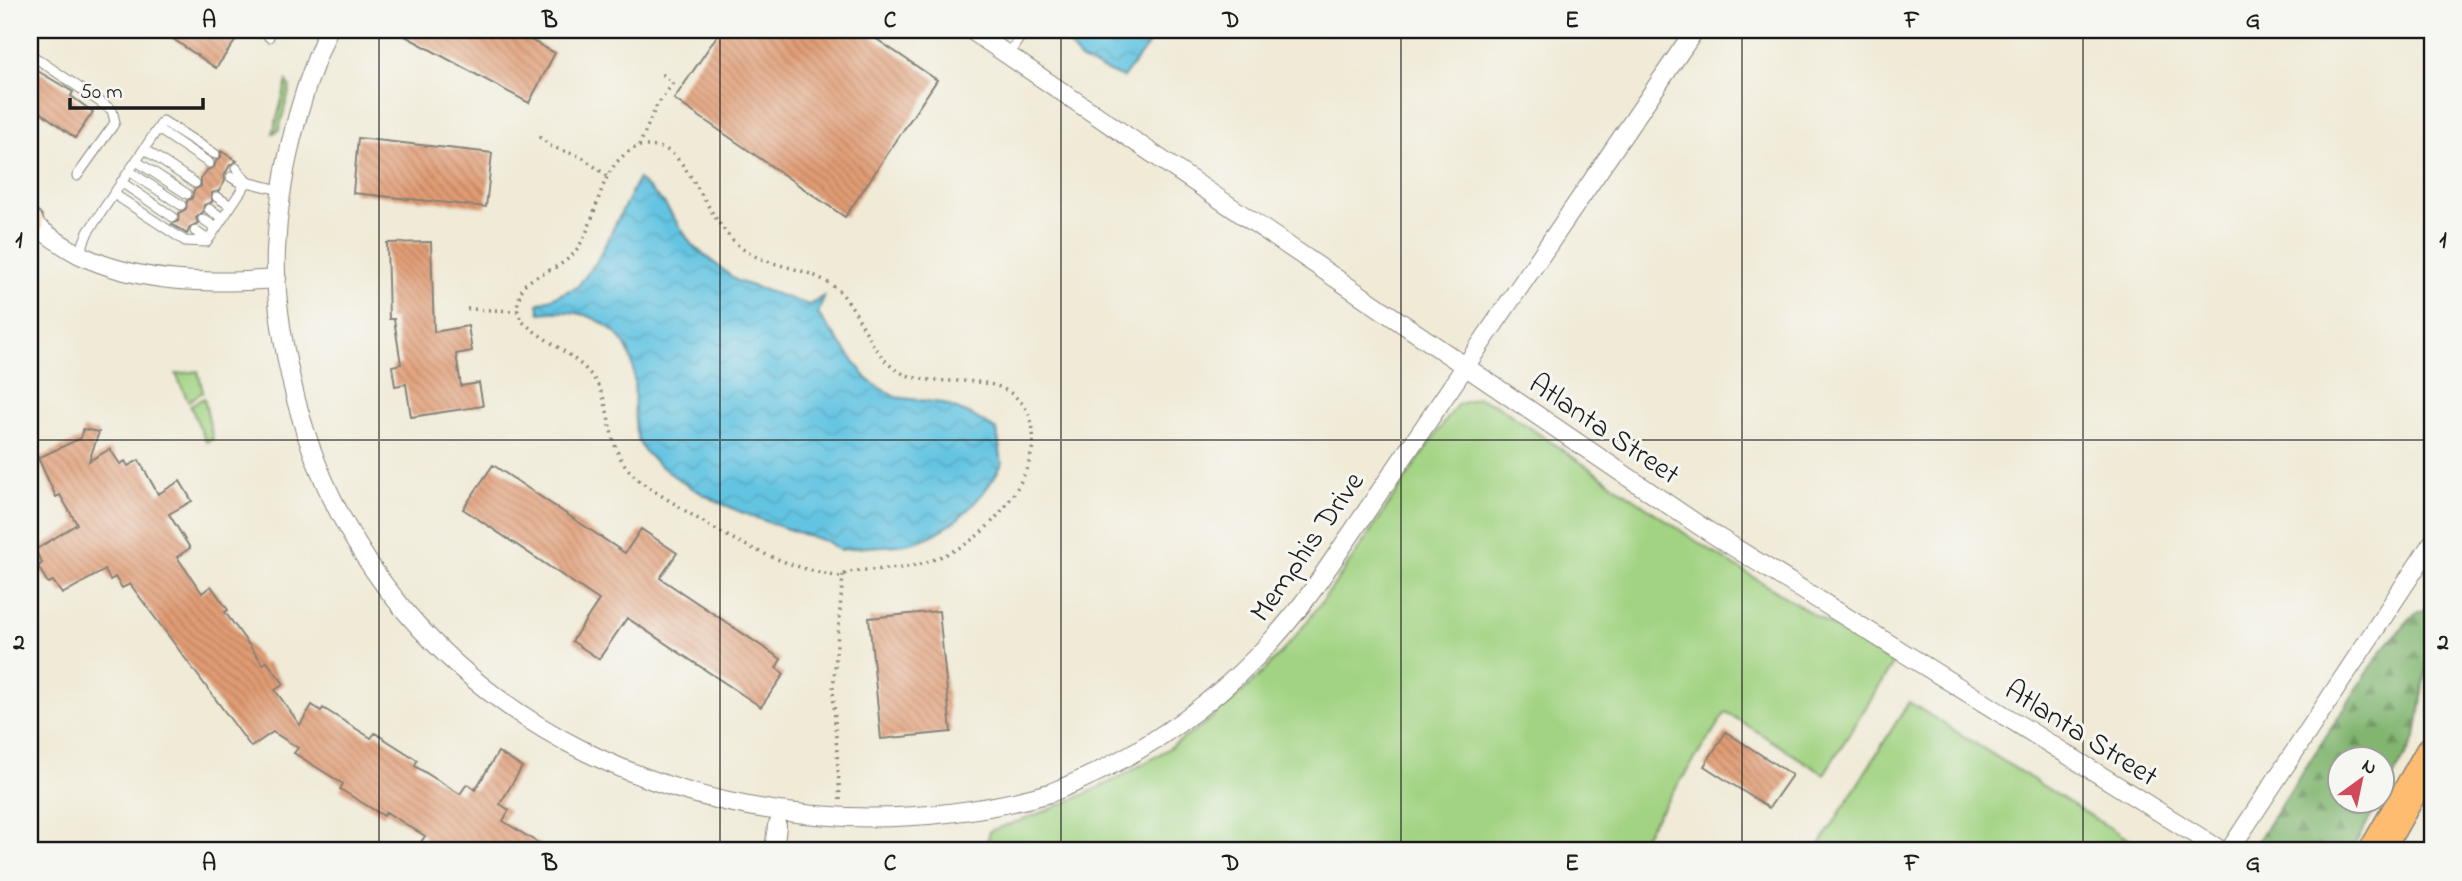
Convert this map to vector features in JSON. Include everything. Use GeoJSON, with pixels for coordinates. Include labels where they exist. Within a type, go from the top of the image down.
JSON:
{"type":"FeatureCollection","features":[{"type":"Feature","properties":{"kind":"highway"},"geometry":{"type":"LineString","coordinates":[[2376,851],[2432,753]]}},
{"type":"Feature","properties":{"kind":"street","name":"Memphis Drive"},"geometry":{"type":"LineString","coordinates":[[328,30],[301,104],[284,191],[276,250],[277,278],[291,380],[322,480],[377,579],[410,624],[445,664],[530,732],[597,771],[683,806],[778,826],[846,830],[892,828],[974,816],[1028,802],[1077,782],[1144,748],[1180,723],[1251,665],[1288,625],[1695,30]]}},
{"type":"Feature","properties":{"kind":"street","name":"Atlanta Street"},"geometry":{"type":"LineString","coordinates":[[971,30],[1465,367],[1779,576],[2222,851]]}},
{"type":"Feature","properties":{"kind":"street"},"geometry":{"type":"LineString","coordinates":[[30,222],[79,254],[134,274],[161,279],[236,281],[277,278]]}},
{"type":"Feature","properties":{"kind":"street"},"geometry":{"type":"LineString","coordinates":[[2229,851],[2432,543]]}},
{"type":"Feature","properties":{"kind":"street"},"geometry":{"type":"LineString","coordinates":[[774,851],[778,826]]}},
{"type":"Feature","properties":{"kind":"lane"},"geometry":{"type":"LineString","coordinates":[[1008,55],[1025,30]]}},
{"type":"Feature","properties":{"kind":"lane"},"geometry":{"type":"LineString","coordinates":[[30,54],[112,110],[115,122],[77,176]]}},
{"type":"Feature","properties":{"kind":"lane"},"geometry":{"type":"LineString","coordinates":[[79,254],[88,232],[160,125],[212,158]]}},
{"type":"Feature","properties":{"kind":"lane"},"geometry":{"type":"LineString","coordinates":[[144,149],[195,183]]}},
{"type":"Feature","properties":{"kind":"lane"},"geometry":{"type":"LineString","coordinates":[[136,161],[187,194]]}},
{"type":"Feature","properties":{"kind":"lane"},"geometry":{"type":"LineString","coordinates":[[129,171],[181,205]]}},
{"type":"Feature","properties":{"kind":"lane"},"geometry":{"type":"LineString","coordinates":[[234,172],[245,183],[284,191]]}},
{"type":"Feature","properties":{"kind":"lane"},"geometry":{"type":"LineString","coordinates":[[121,182],[173,216]]}},
{"type":"Feature","properties":{"kind":"lane"},"geometry":{"type":"LineString","coordinates":[[208,240],[245,183]]}},
{"type":"Feature","properties":{"kind":"lane"},"geometry":{"type":"LineString","coordinates":[[114,194],[185,242],[208,240]]}},
{"type":"Feature","properties":{"kind":"lane"},"geometry":{"type":"LineString","coordinates":[[217,197],[231,206]]}},
{"type":"Feature","properties":{"kind":"lane"},"geometry":{"type":"LineString","coordinates":[[209,209],[223,218]]}},
{"type":"Feature","properties":{"kind":"lane"},"geometry":{"type":"LineString","coordinates":[[203,219],[216,228]]}},
{"type":"Feature","properties":{"kind":"lane"},"geometry":{"type":"LineString","coordinates":[[195,231],[208,240]]}},
{"type":"Feature","properties":{"kind":"path"},"geometry":{"type":"LineString","coordinates":[[639,146],[656,107],[673,83],[662,74]]}},
{"type":"Feature","properties":{"kind":"path"},"geometry":{"type":"LineString","coordinates":[[539,137],[552,147],[582,157],[607,176]]}},
{"type":"Feature","properties":{"kind":"path"},"geometry":{"type":"LineString","coordinates":[[639,146],[665,149],[678,159],[723,230],[745,251],[826,281],[848,302],[881,355],[900,372],[923,379],[965,379],[992,385],[1018,400],[1030,416],[1033,441],[1024,472],[999,514],[977,537],[924,563],[843,575],[821,574],[736,542],[643,483],[628,469],[615,448],[606,408],[593,378],[573,357],[524,323],[517,311],[524,285],[554,270],[576,251],[607,176],[625,152],[639,146]]}},
{"type":"Feature","properties":{"kind":"path"},"geometry":{"type":"LineString","coordinates":[[467,309],[517,311]]}},
{"type":"Feature","properties":{"kind":"path"},"geometry":{"type":"LineString","coordinates":[[840,800],[833,690],[843,575]]}},
{"type":"Feature","properties":{"kind":"path"},"geometry":{"type":"LineString","coordinates":[[975,851],[977,838]]}},
{"type":"Feature","properties":{"kind":"green space"},"geometry":{"type":"Polygon","coordinates":[[[287,81],[290,87],[279,130],[273,133],[287,81]]]}},
{"type":"Feature","properties":{"kind":"green space"},"geometry":{"type":"Polygon","coordinates":[[[198,371],[203,392],[188,401],[176,374],[198,371]]]}},
{"type":"Feature","properties":{"kind":"green space"},"geometry":{"type":"Polygon","coordinates":[[[204,398],[213,439],[206,442],[190,405],[204,398]]]}},
{"type":"Feature","properties":{"kind":"green space"},"geometry":{"type":"Polygon","coordinates":[[[1477,398],[1495,404],[1705,547],[1893,664],[1824,774],[1726,712],[1634,851],[985,851],[990,831],[1080,797],[1122,776],[1202,725],[1239,695],[1305,624],[1457,405],[1477,398]]]}},
{"type":"Feature","properties":{"kind":"green space"},"geometry":{"type":"Polygon","coordinates":[[[2432,607],[2432,633],[2416,737],[2396,772],[2396,744],[2326,744],[2326,814],[2372,814],[2351,851],[2251,851],[2383,649],[2415,613],[2432,607]]]}},
{"type":"Feature","properties":{"kind":"green space"},"geometry":{"type":"Polygon","coordinates":[[[1909,702],[2147,851],[1816,851],[1909,702]]]}},
{"type":"Feature","properties":{"kind":"water"},"geometry":{"type":"Polygon","coordinates":[[[1069,30],[1159,30],[1123,78],[1081,60],[1067,43],[1069,30]]]}},
{"type":"Feature","properties":{"kind":"water"},"geometry":{"type":"Polygon","coordinates":[[[638,179],[664,203],[692,245],[737,281],[809,305],[824,296],[818,314],[869,381],[895,397],[942,403],[997,430],[1002,464],[972,505],[945,528],[915,542],[839,550],[828,542],[780,527],[710,498],[688,486],[648,455],[639,443],[635,428],[634,376],[624,342],[610,328],[593,318],[568,312],[540,313],[538,304],[577,287],[597,261],[638,179]]]}},
{"type":"Feature","properties":{"kind":"building"},"geometry":{"type":"Polygon","coordinates":[[[160,30],[243,30],[216,68],[160,30]]]}},
{"type":"Feature","properties":{"kind":"building"},"geometry":{"type":"Polygon","coordinates":[[[394,30],[512,30],[555,53],[529,103],[394,30]]]}},
{"type":"Feature","properties":{"kind":"building"},"geometry":{"type":"Polygon","coordinates":[[[721,30],[863,30],[937,80],[845,217],[674,99],[721,30]]]}},
{"type":"Feature","properties":{"kind":"building"},"geometry":{"type":"Polygon","coordinates":[[[36,70],[73,92],[71,96],[93,112],[75,138],[30,104],[30,79],[36,70]]]}},
{"type":"Feature","properties":{"kind":"building"},"geometry":{"type":"Polygon","coordinates":[[[358,138],[492,153],[486,207],[353,193],[358,138]]]}},
{"type":"Feature","properties":{"kind":"building"},"geometry":{"type":"Polygon","coordinates":[[[221,151],[237,161],[230,165],[219,191],[212,193],[212,202],[204,205],[203,212],[196,218],[198,223],[190,227],[187,234],[172,224],[178,221],[179,213],[186,209],[187,201],[192,198],[194,190],[201,186],[201,179],[207,170],[214,167],[221,157],[221,151]]]}},
{"type":"Feature","properties":{"kind":"building"},"geometry":{"type":"Polygon","coordinates":[[[431,242],[434,332],[468,326],[472,351],[456,354],[461,386],[479,383],[483,406],[411,417],[406,384],[395,386],[392,366],[401,364],[394,319],[389,319],[387,243],[431,242]]]}},
{"type":"Feature","properties":{"kind":"building"},"geometry":{"type":"Polygon","coordinates":[[[83,429],[99,432],[89,461],[110,449],[120,464],[125,461],[128,466],[139,460],[158,494],[180,481],[192,501],[169,514],[190,548],[177,557],[202,593],[211,586],[228,610],[225,612],[263,664],[267,662],[284,684],[275,690],[300,725],[312,705],[321,711],[323,708],[371,738],[375,733],[417,760],[415,766],[460,794],[467,784],[475,790],[498,752],[522,767],[500,804],[509,810],[503,821],[551,851],[415,851],[425,836],[386,812],[384,816],[340,789],[343,784],[294,753],[298,748],[273,732],[251,747],[130,584],[122,588],[115,577],[110,580],[105,570],[62,594],[53,581],[48,583],[38,567],[42,563],[35,550],[77,524],[60,495],[56,497],[38,458],[81,438],[83,429]]]}},
{"type":"Feature","properties":{"kind":"building"},"geometry":{"type":"Polygon","coordinates":[[[493,465],[625,553],[641,529],[677,553],[660,578],[781,659],[776,668],[784,674],[761,707],[627,618],[599,659],[572,641],[599,600],[463,509],[493,465]]]}},
{"type":"Feature","properties":{"kind":"building"},"geometry":{"type":"Polygon","coordinates":[[[939,611],[951,732],[881,739],[869,618],[939,611]]]}},
{"type":"Feature","properties":{"kind":"building"},"geometry":{"type":"Polygon","coordinates":[[[1726,732],[1792,775],[1769,808],[1704,766],[1726,732]]]}}]}
